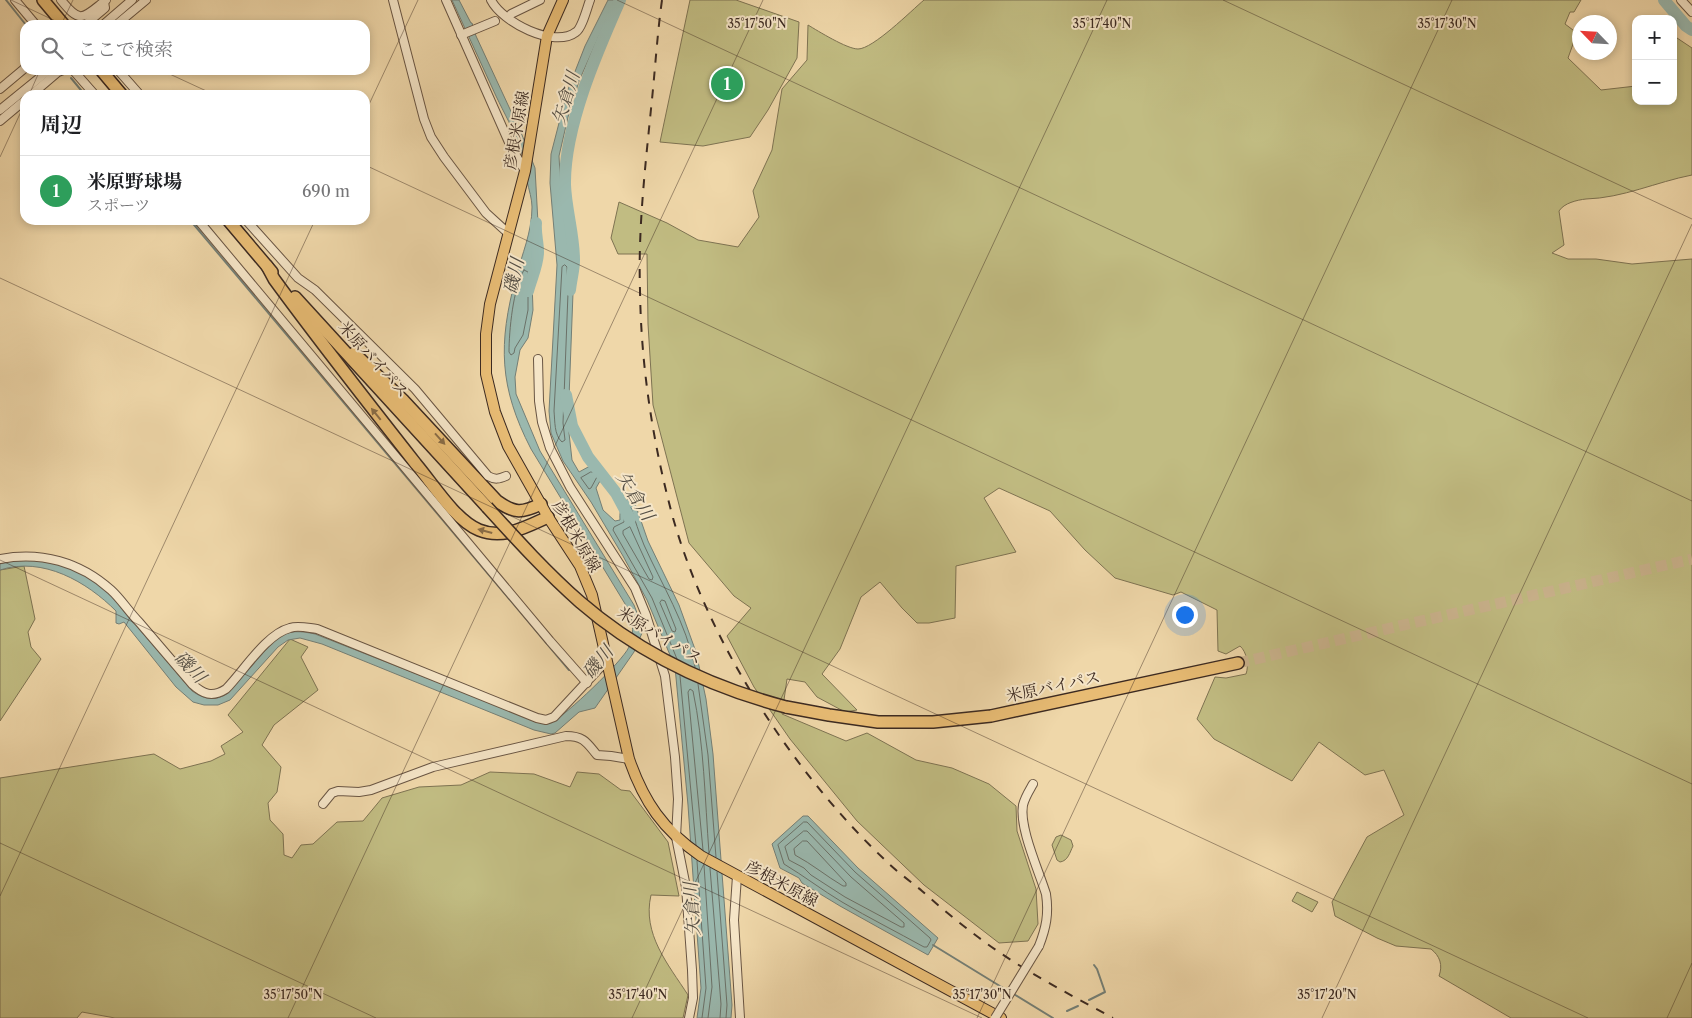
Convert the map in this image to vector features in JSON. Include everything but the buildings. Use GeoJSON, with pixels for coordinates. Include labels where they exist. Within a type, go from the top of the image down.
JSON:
{"type":"FeatureCollection","features":[{"type":"Feature","properties":{"kind":"highway"},"geometry":{"type":"LineString","coordinates":[[43,0],[60,20]]}},
{"type":"Feature","properties":{"kind":"highway"},"geometry":{"type":"LineString","coordinates":[[105,75],[118,90]]}},
{"type":"Feature","properties":{"kind":"highway","name":"米原バイパス"},"geometry":{"type":"LineString","coordinates":[[232,225],[305,308],[546,571],[581,603],[616,630],[650,652],[686,671],[747,696],[829,716],[878,722],[933,722],[991,716],[1238,663]]}},
{"type":"Feature","properties":{"kind":"highway"},"geometry":{"type":"LineString","coordinates":[[267,266],[274,280],[358,392],[445,499],[468,524],[488,533],[499,534],[518,530],[548,517]]}},
{"type":"Feature","properties":{"kind":"highway"},"geometry":{"type":"LineString","coordinates":[[305,308],[398,394],[497,502],[515,512],[522,512],[542,504]]}},
{"type":"Feature","properties":{"kind":"main road","name":"彦根米原線"},"geometry":{"type":"LineString","coordinates":[[563,0],[547,36],[531,143],[490,304],[486,334],[486,374],[495,412],[516,464],[576,560],[592,595],[629,759],[638,784],[664,824],[679,840],[701,856],[990,1016],[1001,1018]]}},
{"type":"Feature","properties":{"kind":"street"},"geometry":{"type":"LineString","coordinates":[[15,0],[32,20]]}},
{"type":"Feature","properties":{"kind":"street"},"geometry":{"type":"LineString","coordinates":[[61,0],[72,14],[83,17],[105,1]]}},
{"type":"Feature","properties":{"kind":"street"},"geometry":{"type":"LineString","coordinates":[[109,20],[132,0]]}},
{"type":"Feature","properties":{"kind":"street"},"geometry":{"type":"LineString","coordinates":[[122,20],[146,0]]}},
{"type":"Feature","properties":{"kind":"street"},"geometry":{"type":"LineString","coordinates":[[393,0],[424,119],[431,137],[486,213],[508,234]]}},
{"type":"Feature","properties":{"kind":"street"},"geometry":{"type":"LineString","coordinates":[[446,0],[463,34],[511,146],[525,171]]}},
{"type":"Feature","properties":{"kind":"street"},"geometry":{"type":"LineString","coordinates":[[491,0],[513,22],[547,36],[569,36],[578,31],[590,0]]}},
{"type":"Feature","properties":{"kind":"street"},"geometry":{"type":"LineString","coordinates":[[511,14],[540,0]]}},
{"type":"Feature","properties":{"kind":"street"},"geometry":{"type":"LineString","coordinates":[[1681,0],[1692,12]]}},
{"type":"Feature","properties":{"kind":"street"},"geometry":{"type":"LineString","coordinates":[[91,20],[105,8],[105,1]]}},
{"type":"Feature","properties":{"kind":"street"},"geometry":{"type":"LineString","coordinates":[[463,34],[495,21]]}},
{"type":"Feature","properties":{"kind":"street"},"geometry":{"type":"LineString","coordinates":[[0,90],[20,72]]}},
{"type":"Feature","properties":{"kind":"street"},"geometry":{"type":"LineString","coordinates":[[24,90],[43,75]]}},
{"type":"Feature","properties":{"kind":"street"},"geometry":{"type":"LineString","coordinates":[[37,90],[54,75]]}},
{"type":"Feature","properties":{"kind":"street"},"geometry":{"type":"LineString","coordinates":[[77,75],[91,90]]}},
{"type":"Feature","properties":{"kind":"street"},"geometry":{"type":"LineString","coordinates":[[122,75],[136,90]]}},
{"type":"Feature","properties":{"kind":"street"},"geometry":{"type":"LineString","coordinates":[[0,110],[20,94]]}},
{"type":"Feature","properties":{"kind":"street"},"geometry":{"type":"LineString","coordinates":[[0,121],[20,104]]}},
{"type":"Feature","properties":{"kind":"street"},"geometry":{"type":"LineString","coordinates":[[202,225],[587,683]]}},
{"type":"Feature","properties":{"kind":"street"},"geometry":{"type":"LineString","coordinates":[[250,225],[298,278],[315,290],[415,389],[488,476],[493,479],[500,479],[506,476]]}},
{"type":"Feature","properties":{"kind":"street"},"geometry":{"type":"LineString","coordinates":[[538,359],[539,401],[542,422],[550,448],[570,487],[635,588],[646,615],[665,676],[675,757],[679,840],[686,887],[692,970],[693,998],[689,1018]]}},
{"type":"Feature","properties":{"kind":"street"},"geometry":{"type":"LineString","coordinates":[[0,559],[17,556],[44,557],[66,562],[96,578],[112,591],[192,684],[200,691],[210,695],[226,689],[268,642],[288,628],[295,627],[317,629],[546,720],[554,717],[608,663]]}},
{"type":"Feature","properties":{"kind":"street"},"geometry":{"type":"LineString","coordinates":[[323,804],[332,793],[338,791],[359,792],[371,790],[433,767],[566,736],[576,736],[584,740],[597,755],[629,759]]}},
{"type":"Feature","properties":{"kind":"street"},"geometry":{"type":"LineString","coordinates":[[990,1016],[1039,946],[1048,920],[1046,894],[1022,818],[1023,805],[1027,793],[1033,784]]}},
{"type":"Feature","properties":{"kind":"street"},"geometry":{"type":"LineString","coordinates":[[733,874],[740,1018]]}},
{"type":"Feature","properties":{"kind":"shaded area"},"geometry":{"type":"Polygon","coordinates":[[[690,0],[736,0],[799,22],[797,58],[768,110],[750,137],[703,146],[660,142],[690,0]]]}},
{"type":"Feature","properties":{"kind":"shaded area"},"geometry":{"type":"Polygon","coordinates":[[[924,0],[1581,0],[1574,12],[1570,12],[1565,24],[1572,29],[1572,47],[1568,58],[1601,90],[1632,86],[1632,105],[1677,105],[1677,38],[1692,48],[1692,175],[1626,193],[1579,200],[1567,204],[1559,211],[1564,245],[1552,253],[1568,259],[1596,259],[1632,264],[1692,259],[1692,1018],[1511,1018],[1439,976],[1440,961],[1431,949],[1396,946],[1335,916],[1332,902],[1367,837],[1404,815],[1384,770],[1365,775],[1319,742],[1292,781],[1214,739],[1197,719],[1215,677],[1226,678],[1246,674],[1247,667],[1246,655],[1240,646],[1226,654],[1218,651],[1217,610],[1181,592],[1173,595],[1115,578],[1085,550],[1050,511],[999,488],[984,498],[1016,552],[956,566],[955,618],[929,623],[917,623],[880,582],[861,597],[840,649],[822,674],[857,710],[845,712],[817,697],[805,682],[787,679],[782,714],[846,741],[867,733],[916,760],[952,768],[989,784],[1016,806],[1017,831],[1036,889],[1038,924],[1028,941],[999,943],[924,885],[857,821],[790,739],[754,687],[727,636],[751,608],[734,596],[689,543],[653,405],[648,324],[647,254],[618,254],[611,238],[619,202],[667,223],[698,240],[738,247],[759,217],[753,191],[772,150],[782,89],[807,60],[808,25],[840,43],[858,49],[873,43],[924,0]]]}},
{"type":"Feature","properties":{"kind":"shaded area"},"geometry":{"type":"Polygon","coordinates":[[[24,566],[35,619],[28,632],[31,647],[41,659],[0,721],[0,570],[24,566]]]}},
{"type":"Feature","properties":{"kind":"shaded area"},"geometry":{"type":"Polygon","coordinates":[[[290,639],[308,647],[301,657],[318,690],[274,725],[262,745],[281,767],[277,792],[268,803],[270,820],[283,834],[284,855],[292,858],[301,845],[313,844],[337,822],[363,821],[382,798],[419,787],[461,785],[490,772],[534,774],[570,787],[577,772],[599,774],[621,790],[630,791],[668,842],[679,896],[651,895],[650,923],[653,936],[665,960],[688,995],[683,1018],[115,1018],[82,1012],[77,1018],[0,1018],[0,778],[154,754],[180,769],[211,761],[225,754],[221,746],[243,732],[228,715],[290,639]]]}},
{"type":"Feature","properties":{"kind":"shaded area"},"geometry":{"type":"Polygon","coordinates":[[[1061,835],[1071,840],[1073,846],[1067,858],[1060,862],[1057,860],[1052,845],[1056,837],[1061,835]]]}},
{"type":"Feature","properties":{"kind":"shaded area"},"geometry":{"type":"Polygon","coordinates":[[[1297,892],[1318,902],[1312,912],[1292,901],[1297,892]]]}},
{"type":"Feature","properties":{"kind":"water"},"geometry":{"type":"Polygon","coordinates":[[[452,0],[459,0],[472,23],[476,36],[522,135],[535,168],[538,223],[532,282],[533,310],[528,338],[520,350],[515,377],[516,394],[540,451],[634,605],[642,626],[642,633],[634,652],[595,708],[579,712],[555,733],[551,734],[534,730],[322,644],[300,638],[288,640],[278,647],[230,700],[218,705],[204,705],[193,702],[176,687],[124,622],[116,623],[116,611],[92,590],[63,574],[48,569],[32,566],[0,570],[0,564],[26,559],[40,560],[66,567],[91,579],[113,598],[192,691],[210,698],[219,698],[228,693],[277,637],[286,633],[300,632],[315,634],[539,722],[551,723],[569,710],[593,688],[629,647],[632,638],[630,612],[531,449],[520,427],[507,385],[504,345],[506,323],[532,216],[532,201],[518,141],[452,0]]]}},
{"type":"Feature","properties":{"kind":"water"},"geometry":{"type":"Polygon","coordinates":[[[608,0],[615,0],[579,81],[559,156],[561,192],[571,253],[573,293],[568,424],[572,460],[579,472],[590,466],[602,468],[605,475],[596,488],[603,510],[615,521],[620,520],[622,506],[632,495],[648,541],[679,605],[696,652],[706,699],[713,754],[732,1005],[731,1018],[697,1018],[701,988],[688,805],[675,667],[647,600],[591,502],[563,461],[551,433],[549,411],[557,265],[550,183],[551,154],[567,92],[585,46],[608,0]]]}},
{"type":"Feature","properties":{"kind":"water"},"geometry":{"type":"Polygon","coordinates":[[[803,816],[808,816],[858,868],[938,938],[928,955],[840,906],[802,883],[799,878],[780,868],[772,844],[803,816]]]}},
{"type":"Feature","properties":{"kind":"waterway"},"geometry":{"type":"LineString","coordinates":[[6,0],[22,20]]}},
{"type":"Feature","properties":{"kind":"waterway","name":"矢倉川"},"geometry":{"type":"LineString","coordinates":[[570,290],[574,251],[565,185],[570,139],[592,66],[620,0]]}},
{"type":"Feature","properties":{"kind":"waterway"},"geometry":{"type":"LineString","coordinates":[[1664,0],[1686,26],[1692,30]]}},
{"type":"Feature","properties":{"kind":"waterway"},"geometry":{"type":"LineString","coordinates":[[71,78],[81,90]]}},
{"type":"Feature","properties":{"kind":"waterway","name":"磯川"},"geometry":{"type":"LineString","coordinates":[[528,291],[538,257],[536,223]]}},
{"type":"Feature","properties":{"kind":"waterway"},"geometry":{"type":"LineString","coordinates":[[194,225],[569,670]]}},
{"type":"Feature","properties":{"kind":"waterway","name":"矢倉川"},"geometry":{"type":"LineString","coordinates":[[566,395],[572,426],[588,457],[616,493],[630,519]]}},
{"type":"Feature","properties":{"kind":"waterway"},"geometry":{"type":"LineString","coordinates":[[933,945],[1008,991]]}},
{"type":"Feature","properties":{"kind":"waterway"},"geometry":{"type":"LineString","coordinates":[[1089,1000],[1105,992],[1094,965]]}},
{"type":"Feature","properties":{"kind":"waterway"},"geometry":{"type":"LineString","coordinates":[[1012,993],[1053,1018]]}},
{"type":"Feature","properties":{"kind":"waterway"},"geometry":{"type":"LineString","coordinates":[[1067,1011],[1078,1006]]}},
{"type":"Feature","properties":{"kind":"tunnel"},"geometry":{"type":"LineString","coordinates":[[1238,663],[1692,559]]}},
{"type":"Feature","properties":{"kind":"railway"},"geometry":{"type":"LineString","coordinates":[[662,0],[641,222],[640,267],[643,348],[649,405],[666,490],[688,564],[708,611],[731,657],[757,702],[786,746],[818,787],[885,860],[957,921],[994,949],[1044,980],[1113,1018]]}},
{"type":"Feature","properties":{"kind":"place","name":"米原野球場"},"geometry":{"type":"Point","coordinates":[727,84]}}]}
